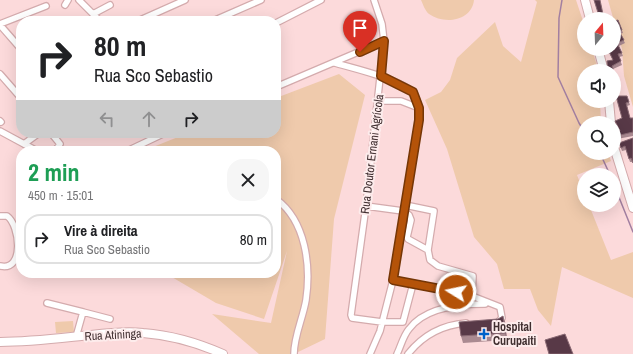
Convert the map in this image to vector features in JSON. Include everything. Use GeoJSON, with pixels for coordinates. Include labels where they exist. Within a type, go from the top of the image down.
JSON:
{"type":"FeatureCollection","features":[{"type":"Feature","properties":{"kind":"street"},"geometry":{"type":"LineString","coordinates":[[79,0],[94,14],[110,5]]}},
{"type":"Feature","properties":{"kind":"street"},"geometry":{"type":"LineString","coordinates":[[149,16],[185,0]]}},
{"type":"Feature","properties":{"kind":"street"},"geometry":{"type":"LineString","coordinates":[[224,16],[261,0]]}},
{"type":"Feature","properties":{"kind":"street"},"geometry":{"type":"LineString","coordinates":[[281,20],[321,0]]}},
{"type":"Feature","properties":{"kind":"street","name":"Rua Doutor Ernani Agrícola"},"geometry":{"type":"LineString","coordinates":[[374,0],[382,24],[384,41],[366,206],[356,266],[351,315],[355,319],[382,322]]}},
{"type":"Feature","properties":{"kind":"street"},"geometry":{"type":"LineString","coordinates":[[585,0],[588,12]]}},
{"type":"Feature","properties":{"kind":"street"},"geometry":{"type":"LineString","coordinates":[[20,16],[46,6]]}},
{"type":"Feature","properties":{"kind":"street"},"geometry":{"type":"LineString","coordinates":[[16,18],[0,24],[16,43]]}},
{"type":"Feature","properties":{"kind":"street"},"geometry":{"type":"LineString","coordinates":[[281,85],[384,41]]}},
{"type":"Feature","properties":{"kind":"street"},"geometry":{"type":"LineString","coordinates":[[335,63],[381,76],[413,92],[419,108],[419,120],[393,280],[382,322],[370,354]]}},
{"type":"Feature","properties":{"kind":"street"},"geometry":{"type":"LineString","coordinates":[[0,74],[16,92]]}},
{"type":"Feature","properties":{"kind":"street"},"geometry":{"type":"LineString","coordinates":[[378,101],[395,100],[419,108]]}},
{"type":"Feature","properties":{"kind":"street"},"geometry":{"type":"LineString","coordinates":[[0,131],[28,146]]}},
{"type":"Feature","properties":{"kind":"street"},"geometry":{"type":"LineString","coordinates":[[24,144],[32,138]]}},
{"type":"Feature","properties":{"kind":"street"},"geometry":{"type":"LineString","coordinates":[[55,138],[60,144],[59,146]]}},
{"type":"Feature","properties":{"kind":"street"},"geometry":{"type":"LineString","coordinates":[[138,146],[154,138]]}},
{"type":"Feature","properties":{"kind":"street"},"geometry":{"type":"LineString","coordinates":[[618,160],[633,208]]}},
{"type":"Feature","properties":{"kind":"street"},"geometry":{"type":"LineString","coordinates":[[281,203],[302,234],[308,272],[306,301],[294,354]]}},
{"type":"Feature","properties":{"kind":"street"},"geometry":{"type":"LineString","coordinates":[[366,206],[434,211],[428,250],[430,260],[433,264],[473,276],[471,294]]}},
{"type":"Feature","properties":{"kind":"street"},"geometry":{"type":"LineString","coordinates":[[404,208],[410,217],[408,239],[428,250]]}},
{"type":"Feature","properties":{"kind":"street"},"geometry":{"type":"LineString","coordinates":[[0,216],[10,218],[16,227]]}},
{"type":"Feature","properties":{"kind":"street"},"geometry":{"type":"LineString","coordinates":[[0,266],[8,267],[16,262]]}},
{"type":"Feature","properties":{"kind":"street"},"geometry":{"type":"LineString","coordinates":[[393,280],[471,294],[476,299],[496,304],[502,309],[502,318],[500,321],[493,322]]}},
{"type":"Feature","properties":{"kind":"street"},"geometry":{"type":"LineString","coordinates":[[382,322],[401,322],[404,320],[413,284]]}},
{"type":"Feature","properties":{"kind":"street"},"geometry":{"type":"LineString","coordinates":[[47,303],[110,319]]}},
{"type":"Feature","properties":{"kind":"street"},"geometry":{"type":"LineString","coordinates":[[397,354],[408,330],[420,318],[446,308],[465,304],[496,304]]}},
{"type":"Feature","properties":{"kind":"street"},"geometry":{"type":"LineString","coordinates":[[76,336],[83,312]]}},
{"type":"Feature","properties":{"kind":"street"},"geometry":{"type":"LineString","coordinates":[[408,354],[423,337],[433,331],[445,326],[473,323]]}},
{"type":"Feature","properties":{"kind":"street","name":"Rua Atininga"},"geometry":{"type":"LineString","coordinates":[[0,342],[119,332],[142,332],[208,348],[223,354]]}},
{"type":"Feature","properties":{"kind":"shaded area"},"geometry":{"type":"Polygon","coordinates":[[[421,0],[474,0],[472,7],[463,17],[449,20],[429,14],[421,0]]]}},
{"type":"Feature","properties":{"kind":"shaded area"},"geometry":{"type":"Polygon","coordinates":[[[535,0],[576,0],[580,12],[577,12],[577,56],[594,56],[596,64],[577,64],[577,108],[600,108],[601,116],[577,116],[577,160],[611,161],[594,168],[577,168],[577,212],[592,212],[611,260],[633,252],[633,298],[562,267],[551,326],[538,310],[530,289],[504,289],[497,264],[474,237],[447,149],[425,100],[441,92],[450,80],[457,58],[495,22],[503,46],[521,62],[537,2],[535,0]]]}},
{"type":"Feature","properties":{"kind":"shaded area"},"geometry":{"type":"Polygon","coordinates":[[[608,0],[633,0],[633,107],[624,76],[621,46],[621,12],[611,12],[608,0]]]}},
{"type":"Feature","properties":{"kind":"shaded area"},"geometry":{"type":"Polygon","coordinates":[[[339,74],[365,95],[334,219],[325,339],[294,354],[259,354],[212,314],[271,323],[287,251],[281,269],[281,146],[156,146],[176,138],[281,138],[281,96],[339,74]]]}},
{"type":"Feature","properties":{"kind":"shaded area"},"geometry":{"type":"Polygon","coordinates":[[[174,278],[278,278],[264,319],[216,303],[174,278]]]}},
{"type":"Feature","properties":{"kind":"shaded area"},"geometry":{"type":"Polygon","coordinates":[[[73,321],[74,332],[56,333],[55,322],[73,321]]]}},
{"type":"Feature","properties":{"kind":"building"},"geometry":{"type":"Polygon","coordinates":[[[594,0],[600,0],[603,12],[598,12],[594,0]]]}},
{"type":"Feature","properties":{"kind":"building"},"geometry":{"type":"Polygon","coordinates":[[[621,35],[624,40],[621,41],[621,35]]]}},
{"type":"Feature","properties":{"kind":"building"},"geometry":{"type":"Polygon","coordinates":[[[611,56],[619,56],[621,61],[616,64],[607,64],[607,61],[613,60],[611,56]]]}},
{"type":"Feature","properties":{"kind":"building"},"geometry":{"type":"Polygon","coordinates":[[[621,96],[627,96],[629,102],[626,103],[630,118],[633,118],[633,132],[621,135],[622,118],[619,108],[621,108],[621,96]]]}},
{"type":"Feature","properties":{"kind":"building"},"geometry":{"type":"Polygon","coordinates":[[[633,138],[633,163],[631,158],[629,159],[625,146],[621,148],[621,142],[633,138]]]}},
{"type":"Feature","properties":{"kind":"building"},"geometry":{"type":"Polygon","coordinates":[[[503,316],[505,333],[461,336],[459,322],[498,319],[503,316]]]}},
{"type":"Feature","properties":{"kind":"building"},"geometry":{"type":"Polygon","coordinates":[[[565,334],[573,354],[549,354],[545,340],[565,334]]]}},
{"type":"Feature","properties":{"kind":"waterway"},"geometry":{"type":"LineString","coordinates":[[562,0],[559,18],[558,77],[577,119]]}},
{"type":"Feature","properties":{"kind":"waterway"},"geometry":{"type":"LineString","coordinates":[[603,160],[607,168]]}},
{"type":"Feature","properties":{"kind":"waterway"},"geometry":{"type":"LineString","coordinates":[[621,202],[633,232]]}},
{"type":"Feature","properties":{"kind":"place","name":"Hospital Curupaiti"},"geometry":{"type":"Point","coordinates":[484,334]}},
{"type":"Feature","properties":{"kind":"route"},"geometry":{"type":"LineString","coordinates":[[360,52],[384,41],[381,76],[404,86],[413,92],[419,108],[419,120],[393,280],[456,292]]}}]}
